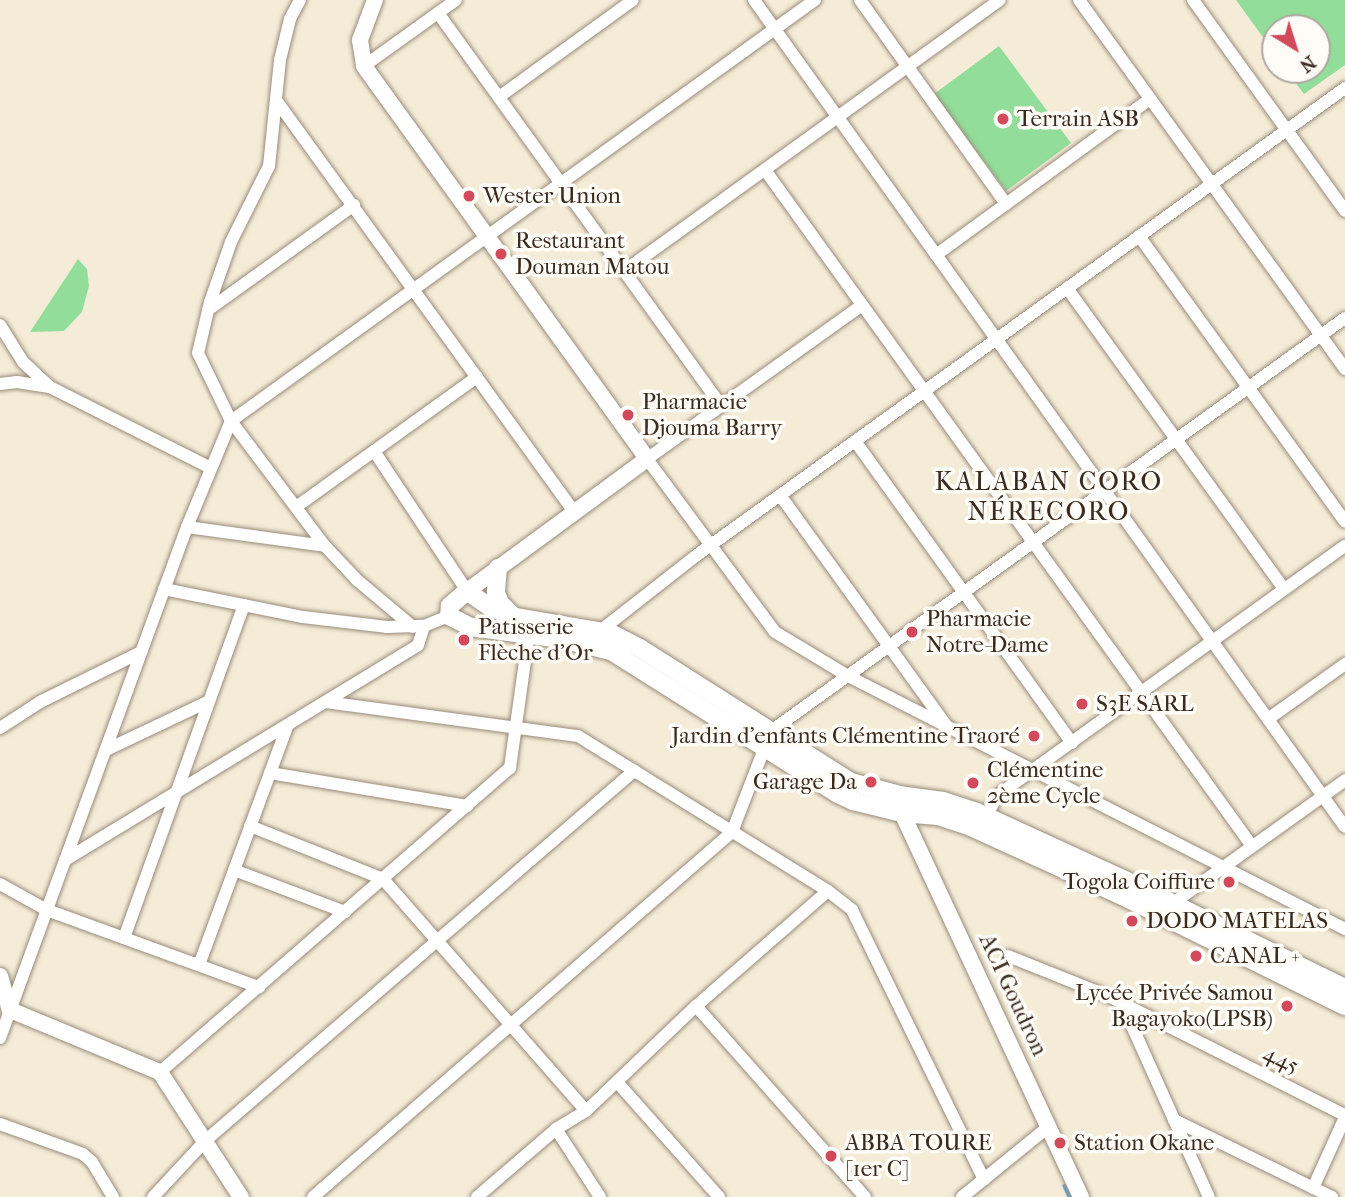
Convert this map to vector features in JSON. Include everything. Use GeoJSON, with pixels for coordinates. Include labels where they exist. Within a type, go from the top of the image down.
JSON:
{"type":"FeatureCollection","features":[{"type":"Feature","properties":{"kind":"main road"},"geometry":{"type":"LineString","coordinates":[[498,568],[496,593],[500,603],[515,617]]}},
{"type":"Feature","properties":{"kind":"main road"},"geometry":{"type":"LineString","coordinates":[[1341,981],[986,816],[943,801],[901,804],[838,794],[611,651],[528,634],[471,627],[449,616],[450,606],[467,591],[491,608],[515,617],[600,631],[640,648],[851,782],[901,804],[971,827],[1120,895],[1345,1006]]}},
{"type":"Feature","properties":{"kind":"street"},"geometry":{"type":"LineString","coordinates":[[300,0],[290,19],[280,60],[269,166],[231,242],[208,310],[198,353],[231,421],[324,546],[357,580],[419,626]]}},
{"type":"Feature","properties":{"kind":"street"},"geometry":{"type":"LineString","coordinates":[[375,0],[360,40],[364,66],[709,546],[775,632],[848,676],[1345,929]]}},
{"type":"Feature","properties":{"kind":"street"},"geometry":{"type":"LineString","coordinates":[[364,66],[456,0]]}},
{"type":"Feature","properties":{"kind":"street"},"geometry":{"type":"LineString","coordinates":[[499,97],[633,0]]}},
{"type":"Feature","properties":{"kind":"street"},"geometry":{"type":"LineString","coordinates":[[754,0],[1345,827]]}},
{"type":"Feature","properties":{"kind":"street"},"geometry":{"type":"LineString","coordinates":[[0,1038],[187,527],[231,421],[815,0]]}},
{"type":"Feature","properties":{"kind":"street"},"geometry":{"type":"LineString","coordinates":[[860,0],[1006,204]]}},
{"type":"Feature","properties":{"kind":"street"},"geometry":{"type":"LineString","coordinates":[[624,271],[1000,0]]}},
{"type":"Feature","properties":{"kind":"street"},"geometry":{"type":"LineString","coordinates":[[1079,0],[1345,369]]}},
{"type":"Feature","properties":{"kind":"street"},"geometry":{"type":"LineString","coordinates":[[1193,0],[1345,211]]}},
{"type":"Feature","properties":{"kind":"street"},"geometry":{"type":"LineString","coordinates":[[438,13],[721,406]]}},
{"type":"Feature","properties":{"kind":"street"},"geometry":{"type":"LineString","coordinates":[[600,631],[709,546],[1345,88]]}},
{"type":"Feature","properties":{"kind":"street"},"geometry":{"type":"LineString","coordinates":[[936,255],[1150,99]]}},
{"type":"Feature","properties":{"kind":"street"},"geometry":{"type":"LineString","coordinates":[[276,100],[575,513]]}},
{"type":"Feature","properties":{"kind":"street"},"geometry":{"type":"LineString","coordinates":[[765,170],[1252,846]]}},
{"type":"Feature","properties":{"kind":"street"},"geometry":{"type":"LineString","coordinates":[[208,310],[354,205]]}},
{"type":"Feature","properties":{"kind":"street"},"geometry":{"type":"LineString","coordinates":[[1139,236],[1345,522]]}},
{"type":"Feature","properties":{"kind":"street"},"geometry":{"type":"LineString","coordinates":[[1067,288],[1284,589]]}},
{"type":"Feature","properties":{"kind":"street"},"geometry":{"type":"LineString","coordinates":[[374,451],[467,591],[862,305]]}},
{"type":"Feature","properties":{"kind":"street"},"geometry":{"type":"LineString","coordinates":[[313,1197],[732,832],[771,731],[1345,318]]}},
{"type":"Feature","properties":{"kind":"street"},"geometry":{"type":"LineString","coordinates":[[0,325],[23,362],[50,387],[211,468]]}},
{"type":"Feature","properties":{"kind":"street"},"geometry":{"type":"LineString","coordinates":[[296,507],[477,377]]}},
{"type":"Feature","properties":{"kind":"street"},"geometry":{"type":"LineString","coordinates":[[0,384],[17,382],[50,387]]}},
{"type":"Feature","properties":{"kind":"street"},"geometry":{"type":"LineString","coordinates":[[855,441],[1072,743]]}},
{"type":"Feature","properties":{"kind":"street"},"geometry":{"type":"LineString","coordinates":[[780,495],[948,728]]}},
{"type":"Feature","properties":{"kind":"street"},"geometry":{"type":"LineString","coordinates":[[187,527],[324,546]]}},
{"type":"Feature","properties":{"kind":"street"},"geometry":{"type":"LineString","coordinates":[[986,816],[998,796],[1345,546]]}},
{"type":"Feature","properties":{"kind":"street"},"geometry":{"type":"LineString","coordinates":[[164,589],[303,617],[419,626],[449,616]]}},
{"type":"Feature","properties":{"kind":"street"},"geometry":{"type":"LineString","coordinates":[[124,938],[244,605]]}},
{"type":"Feature","properties":{"kind":"street"},"geometry":{"type":"LineString","coordinates":[[65,860],[418,645],[419,626]]}},
{"type":"Feature","properties":{"kind":"street"},"geometry":{"type":"LineString","coordinates":[[160,1072],[510,768],[528,634]]}},
{"type":"Feature","properties":{"kind":"street"},"geometry":{"type":"LineString","coordinates":[[0,728],[40,702],[141,652]]}},
{"type":"Feature","properties":{"kind":"street"},"geometry":{"type":"LineString","coordinates":[[1268,719],[1345,664]]}},
{"type":"Feature","properties":{"kind":"street"},"geometry":{"type":"LineString","coordinates":[[106,750],[209,701]]}},
{"type":"Feature","properties":{"kind":"street"},"geometry":{"type":"LineString","coordinates":[[326,702],[578,736],[828,891],[852,911],[984,1179]]}},
{"type":"Feature","properties":{"kind":"street"},"geometry":{"type":"LineString","coordinates":[[199,965],[288,725]]}},
{"type":"Feature","properties":{"kind":"street"},"geometry":{"type":"LineString","coordinates":[[153,1197],[205,1141],[634,771]]}},
{"type":"Feature","properties":{"kind":"street"},"geometry":{"type":"LineString","coordinates":[[270,773],[467,806]]}},
{"type":"Feature","properties":{"kind":"street"},"geometry":{"type":"LineString","coordinates":[[1172,904],[1345,780]]}},
{"type":"Feature","properties":{"kind":"street","name":"ACI Goudron"},"geometry":{"type":"LineString","coordinates":[[901,804],[1081,1197]]}},
{"type":"Feature","properties":{"kind":"street"},"geometry":{"type":"LineString","coordinates":[[250,827],[383,879],[586,1111]]}},
{"type":"Feature","properties":{"kind":"street"},"geometry":{"type":"LineString","coordinates":[[234,870],[345,912]]}},
{"type":"Feature","properties":{"kind":"street"},"geometry":{"type":"LineString","coordinates":[[0,884],[47,909],[259,987]]}},
{"type":"Feature","properties":{"kind":"street"},"geometry":{"type":"LineString","coordinates":[[477,1197],[556,1129],[586,1111],[696,1006],[828,891]]}},
{"type":"Feature","properties":{"kind":"street","name":"445"},"geometry":{"type":"LineString","coordinates":[[1008,956],[1108,996],[1123,1006],[1345,1116]]}},
{"type":"Feature","properties":{"kind":"street"},"geometry":{"type":"LineString","coordinates":[[0,976],[10,1010]]}},
{"type":"Feature","properties":{"kind":"street"},"geometry":{"type":"LineString","coordinates":[[696,1006],[865,1197]]}},
{"type":"Feature","properties":{"kind":"street"},"geometry":{"type":"LineString","coordinates":[[1123,1006],[1209,1197]]}},
{"type":"Feature","properties":{"kind":"street"},"geometry":{"type":"LineString","coordinates":[[10,1010],[160,1072],[241,1197]]}},
{"type":"Feature","properties":{"kind":"street"},"geometry":{"type":"LineString","coordinates":[[617,1082],[719,1197]]}},
{"type":"Feature","properties":{"kind":"street"},"geometry":{"type":"LineString","coordinates":[[1313,1188],[1345,1116]]}},
{"type":"Feature","properties":{"kind":"street"},"geometry":{"type":"LineString","coordinates":[[1174,1120],[1332,1197]]}},
{"type":"Feature","properties":{"kind":"street"},"geometry":{"type":"LineString","coordinates":[[0,1124],[83,1154],[92,1162],[113,1197]]}},
{"type":"Feature","properties":{"kind":"street"},"geometry":{"type":"LineString","coordinates":[[962,1197],[1048,1127]]}},
{"type":"Feature","properties":{"kind":"street"},"geometry":{"type":"LineString","coordinates":[[556,1129],[600,1197]]}},
{"type":"Feature","properties":{"kind":"green space"},"geometry":{"type":"Polygon","coordinates":[[[1236,0],[1345,0],[1345,65],[1331,75],[1331,14],[1261,14],[1261,35],[1236,0]]]}},
{"type":"Feature","properties":{"kind":"green space","name":"Terrain ASB"},"geometry":{"type":"Polygon","coordinates":[[[999,46],[1071,143],[1006,191],[934,94],[999,46]]]}},
{"type":"Feature","properties":{"kind":"green space"},"geometry":{"type":"Polygon","coordinates":[[[1296,84],[1318,84],[1304,94],[1296,84]]]}},
{"type":"Feature","properties":{"kind":"green space"},"geometry":{"type":"Polygon","coordinates":[[[78,259],[87,269],[89,286],[82,312],[64,331],[30,332],[78,259]]]}},
{"type":"Feature","properties":{"kind":"waterway"},"geometry":{"type":"LineString","coordinates":[[1065,1186],[1070,1197]]}},
{"type":"Feature","properties":{"kind":"place","name":"Terrain ASB"},"geometry":{"type":"Point","coordinates":[1003,119]}},
{"type":"Feature","properties":{"kind":"place","name":"Wester Union"},"geometry":{"type":"Point","coordinates":[469,196]}},
{"type":"Feature","properties":{"kind":"place","name":"Restaurant Douman Matou"},"geometry":{"type":"Point","coordinates":[501,254]}},
{"type":"Feature","properties":{"kind":"place","name":"Pharmacie Djouma Barry"},"geometry":{"type":"Point","coordinates":[628,415]}},
{"type":"Feature","properties":{"kind":"place","name":"Pharmacie Notre-Dame"},"geometry":{"type":"Point","coordinates":[912,632]}},
{"type":"Feature","properties":{"kind":"place","name":"Patisserie Flèche d'Or"},"geometry":{"type":"Point","coordinates":[464,640]}},
{"type":"Feature","properties":{"kind":"place","name":"S3E SARL"},"geometry":{"type":"Point","coordinates":[1082,704]}},
{"type":"Feature","properties":{"kind":"place","name":"Jardin d'enfants Clémentine Traoré"},"geometry":{"type":"Point","coordinates":[1034,736]}},
{"type":"Feature","properties":{"kind":"place","name":"Garage Da"},"geometry":{"type":"Point","coordinates":[871,782]}},
{"type":"Feature","properties":{"kind":"place","name":"Clémentine 2ème Cycle"},"geometry":{"type":"Point","coordinates":[973,783]}},
{"type":"Feature","properties":{"kind":"place","name":"Togola Coiffure"},"geometry":{"type":"Point","coordinates":[1229,882]}},
{"type":"Feature","properties":{"kind":"place","name":"DODO MATELAS"},"geometry":{"type":"Point","coordinates":[1132,921]}},
{"type":"Feature","properties":{"kind":"place","name":"CANAL +"},"geometry":{"type":"Point","coordinates":[1196,956]}},
{"type":"Feature","properties":{"kind":"place","name":"Lycée Privée Samou Bagayoko(LPSB)"},"geometry":{"type":"Point","coordinates":[1287,1006]}},
{"type":"Feature","properties":{"kind":"place","name":"Station Okane"},"geometry":{"type":"Point","coordinates":[1060,1143]}},
{"type":"Feature","properties":{"kind":"place","name":"ABBA TOURE [1er C]"},"geometry":{"type":"Point","coordinates":[831,1156]}},
{"type":"Feature","properties":{"kind":"district","name":"KALABAN CORO NÉRECORO"},"geometry":{"type":"Point","coordinates":[1049,497]}}]}
